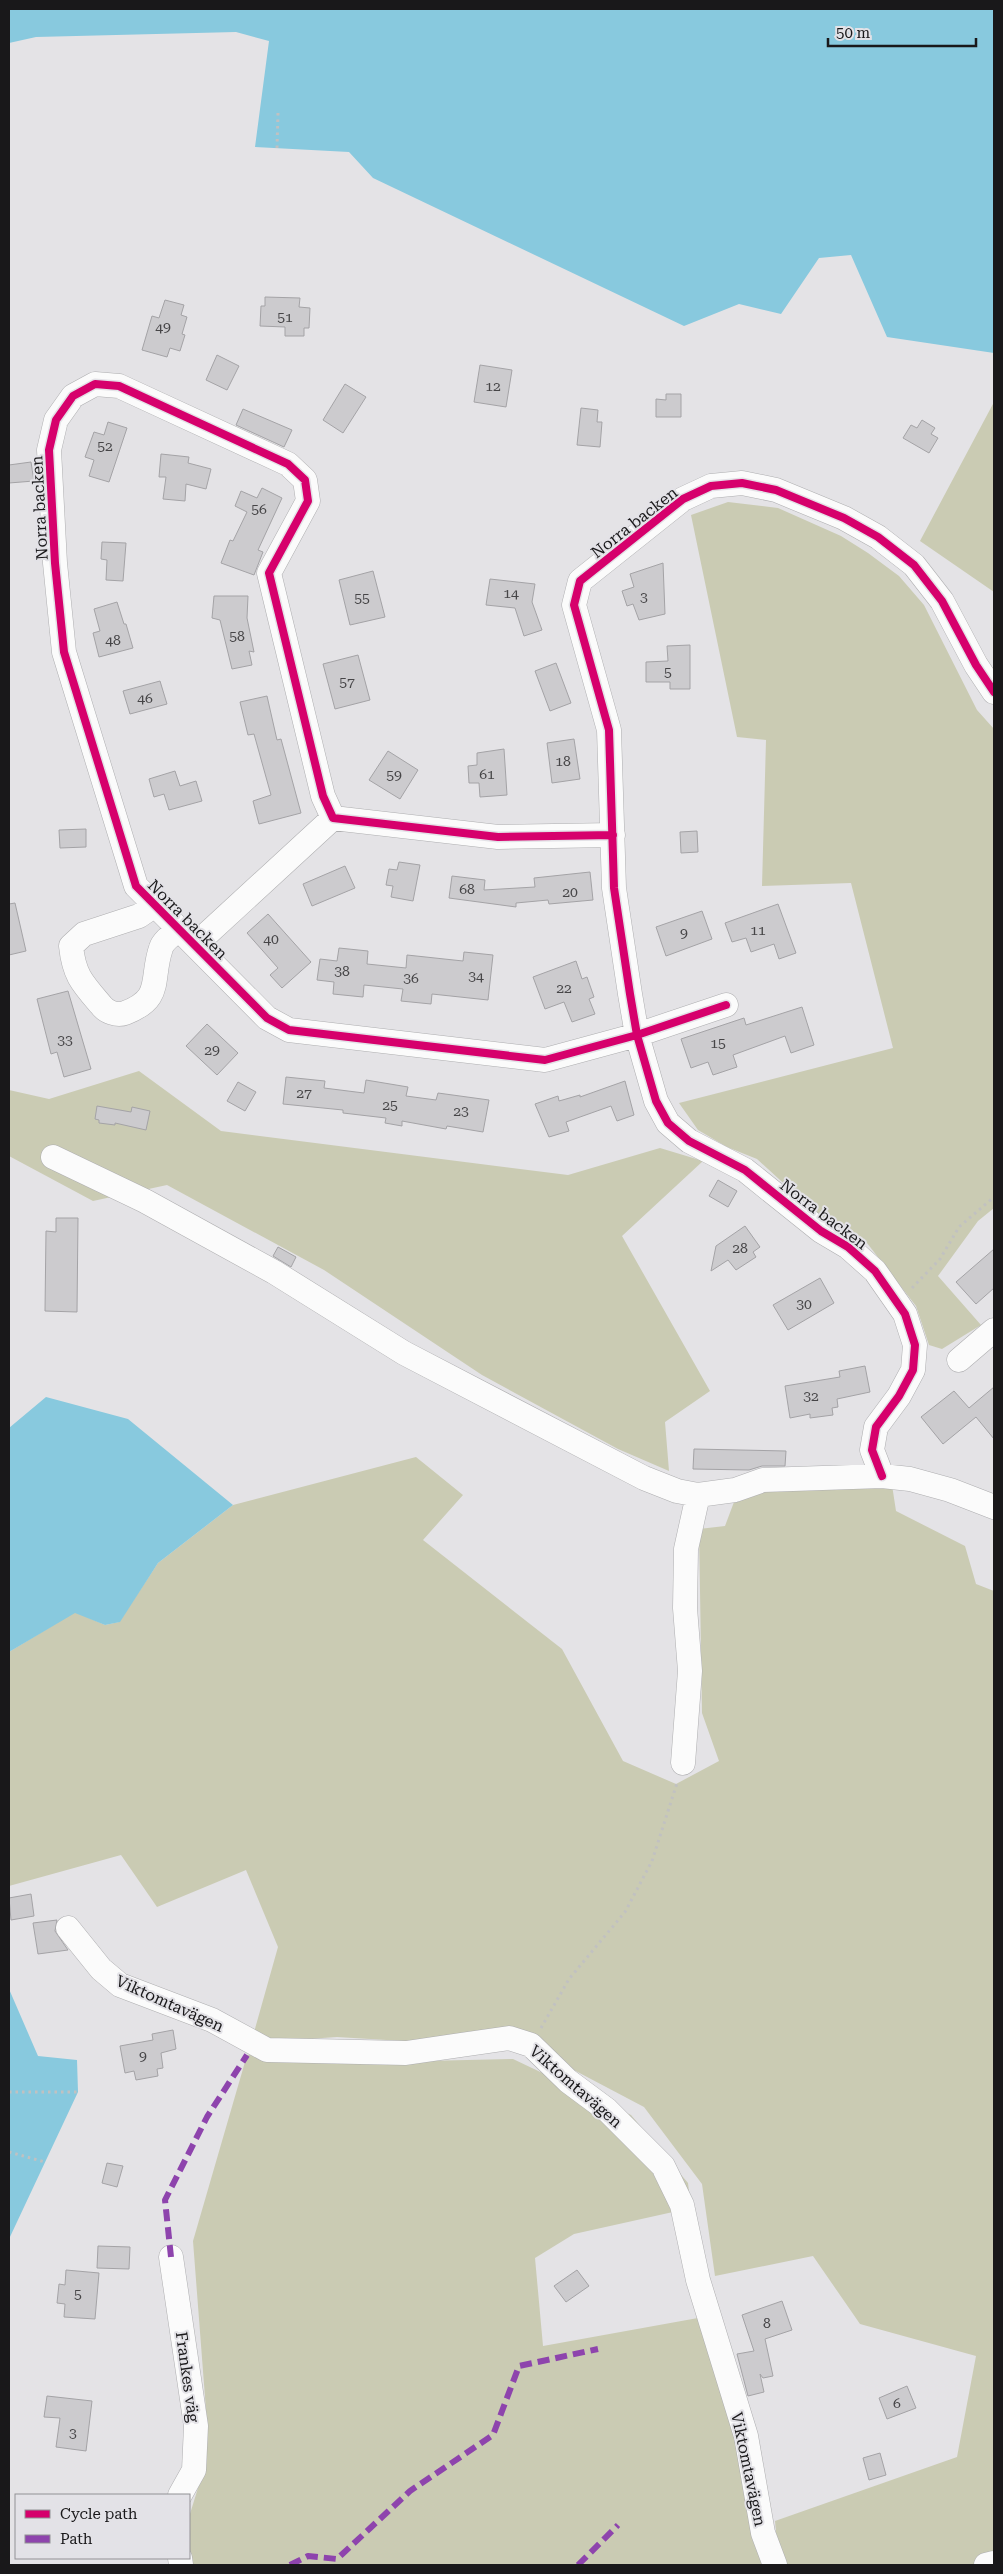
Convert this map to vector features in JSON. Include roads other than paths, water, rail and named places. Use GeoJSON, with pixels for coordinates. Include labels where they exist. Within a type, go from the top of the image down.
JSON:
{"type":"FeatureCollection","features":[{"type":"Feature","properties":{"kind":"street","name":"Norra backen"},"geometry":{"type":"LineString","coordinates":[[332,818],[323,796],[269,573],[308,501],[304,480],[288,464],[119,386],[96,384],[72,396],[56,420],[49,450],[55,563],[64,652],[136,886],[267,1018],[289,1030],[545,1060],[637,1035],[726,1005]]}},
{"type":"Feature","properties":{"kind":"street","name":"Norra backen"},"geometry":{"type":"LineString","coordinates":[[882,1476],[872,1450],[876,1427],[899,1396],[913,1370],[915,1345],[905,1314],[875,1271],[848,1247],[821,1231],[745,1170],[689,1141],[668,1124],[656,1101],[637,1035],[614,888],[610,730],[574,605],[580,581],[683,499],[711,486],[742,483],[776,490],[844,518],[878,537],[914,565],[942,601],[976,666],[994,692]]}},
{"type":"Feature","properties":{"kind":"street"},"geometry":{"type":"LineString","coordinates":[[187,937],[332,818],[498,837],[613,835]]}},
{"type":"Feature","properties":{"kind":"street","name":"Norra backen"},"geometry":{"type":"LineString","coordinates":[[155,905],[139,916],[84,934],[70,946],[74,968],[85,987],[105,1010],[120,1014],[141,1006],[155,987],[161,946],[187,937]]}},
{"type":"Feature","properties":{"kind":"street"},"geometry":{"type":"LineString","coordinates":[[53,1157],[145,1201],[274,1272],[404,1353],[644,1478],[677,1491],[698,1495],[735,1490],[763,1480],[882,1476],[910,1479],[950,1490],[994,1507]]}},
{"type":"Feature","properties":{"kind":"street"},"geometry":{"type":"LineString","coordinates":[[959,1360],[994,1330]]}},
{"type":"Feature","properties":{"kind":"street"},"geometry":{"type":"LineString","coordinates":[[683,1763],[690,1671],[685,1608],[686,1549],[698,1495]]}},
{"type":"Feature","properties":{"kind":"street","name":"Viktomtavägen"},"geometry":{"type":"LineString","coordinates":[[68,1928],[101,1970],[120,1984],[212,2020],[267,2050],[406,2054],[509,2038],[532,2044],[568,2081],[607,2110],[664,2166],[682,2205],[698,2280],[746,2436],[762,2533],[775,2565]]}},
{"type":"Feature","properties":{"kind":"street","name":"Frankes väg"},"geometry":{"type":"LineString","coordinates":[[171,2256],[196,2426],[194,2470],[181,2494]]}},
{"type":"Feature","properties":{"kind":"street"},"geometry":{"type":"LineString","coordinates":[[986,2565],[994,2563]]}},
{"type":"Feature","properties":{"kind":"water"},"geometry":{"type":"Polygon","coordinates":[[[9,9],[994,9],[994,353],[887,337],[851,255],[819,258],[781,314],[739,304],[684,326],[373,178],[349,152],[255,147],[269,41],[236,32],[36,37],[9,43],[9,9]]]}},
{"type":"Feature","properties":{"kind":"water"},"geometry":{"type":"Polygon","coordinates":[[[46,1397],[128,1419],[233,1505],[158,1563],[120,1622],[105,1625],[75,1613],[9,1652],[9,1428],[46,1397]]]}},
{"type":"Feature","properties":{"kind":"water"},"geometry":{"type":"Polygon","coordinates":[[[9,1989],[38,2056],[77,2060],[78,2092],[9,2239],[9,1989]]]}}]}
